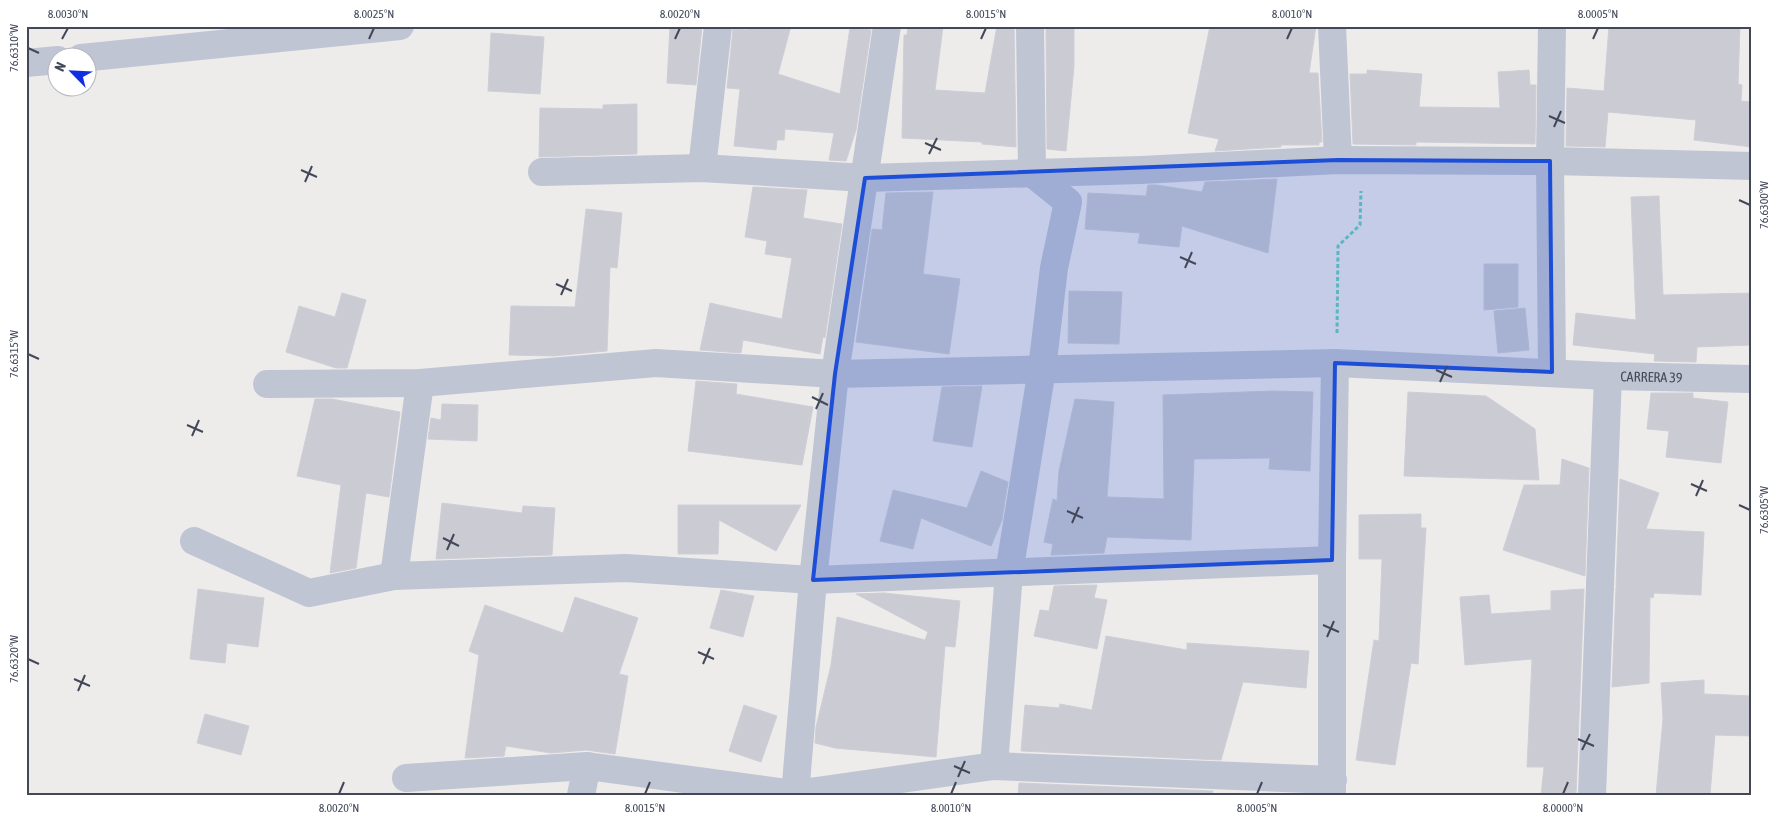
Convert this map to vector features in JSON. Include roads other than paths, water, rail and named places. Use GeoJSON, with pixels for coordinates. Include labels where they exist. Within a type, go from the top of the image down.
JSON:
{"type":"FeatureCollection","features":[{"type":"Feature","properties":{"kind":"street"},"geometry":{"type":"LineString","coordinates":[[98,56],[400,26]]}},
{"type":"Feature","properties":{"kind":"street"},"geometry":{"type":"LineString","coordinates":[[702,168],[718,26]]}},
{"type":"Feature","properties":{"kind":"street"},"geometry":{"type":"LineString","coordinates":[[795,794],[813,580],[835,374],[886,26]]}},
{"type":"Feature","properties":{"kind":"street"},"geometry":{"type":"LineString","coordinates":[[1030,26],[1032,173]]}},
{"type":"Feature","properties":{"kind":"street"},"geometry":{"type":"LineString","coordinates":[[1332,26],[1338,160]]}},
{"type":"Feature","properties":{"kind":"street"},"geometry":{"type":"LineString","coordinates":[[1552,26],[1550,161],[1552,372]]}},
{"type":"Feature","properties":{"kind":"street"},"geometry":{"type":"LineString","coordinates":[[26,63],[48,61]]}},
{"type":"Feature","properties":{"kind":"street"},"geometry":{"type":"LineString","coordinates":[[542,172],[702,168],[865,178],[1338,160],[1550,161],[1752,166]]}},
{"type":"Feature","properties":{"kind":"street"},"geometry":{"type":"LineString","coordinates":[[994,766],[1010,573],[1042,369],[1054,268],[1068,202],[1032,173]]}},
{"type":"Feature","properties":{"kind":"street"},"geometry":{"type":"LineString","coordinates":[[406,778],[587,766],[795,794],[994,766],[1333,787],[1332,560],[1335,363]]}},
{"type":"Feature","properties":{"kind":"street","name":"CARRERA 39"},"geometry":{"type":"LineString","coordinates":[[266,384],[420,384],[656,364],[835,374],[1335,363],[1608,376],[1752,380]]}},
{"type":"Feature","properties":{"kind":"street"},"geometry":{"type":"LineString","coordinates":[[1592,795],[1608,376]]}},
{"type":"Feature","properties":{"kind":"street"},"geometry":{"type":"LineString","coordinates":[[394,576],[420,384]]}},
{"type":"Feature","properties":{"kind":"street"},"geometry":{"type":"LineString","coordinates":[[194,541],[309,593],[394,576],[626,568],[813,580],[1332,560]]}},
{"type":"Feature","properties":{"kind":"street"},"geometry":{"type":"LineString","coordinates":[[581,795],[587,766]]}}]}
